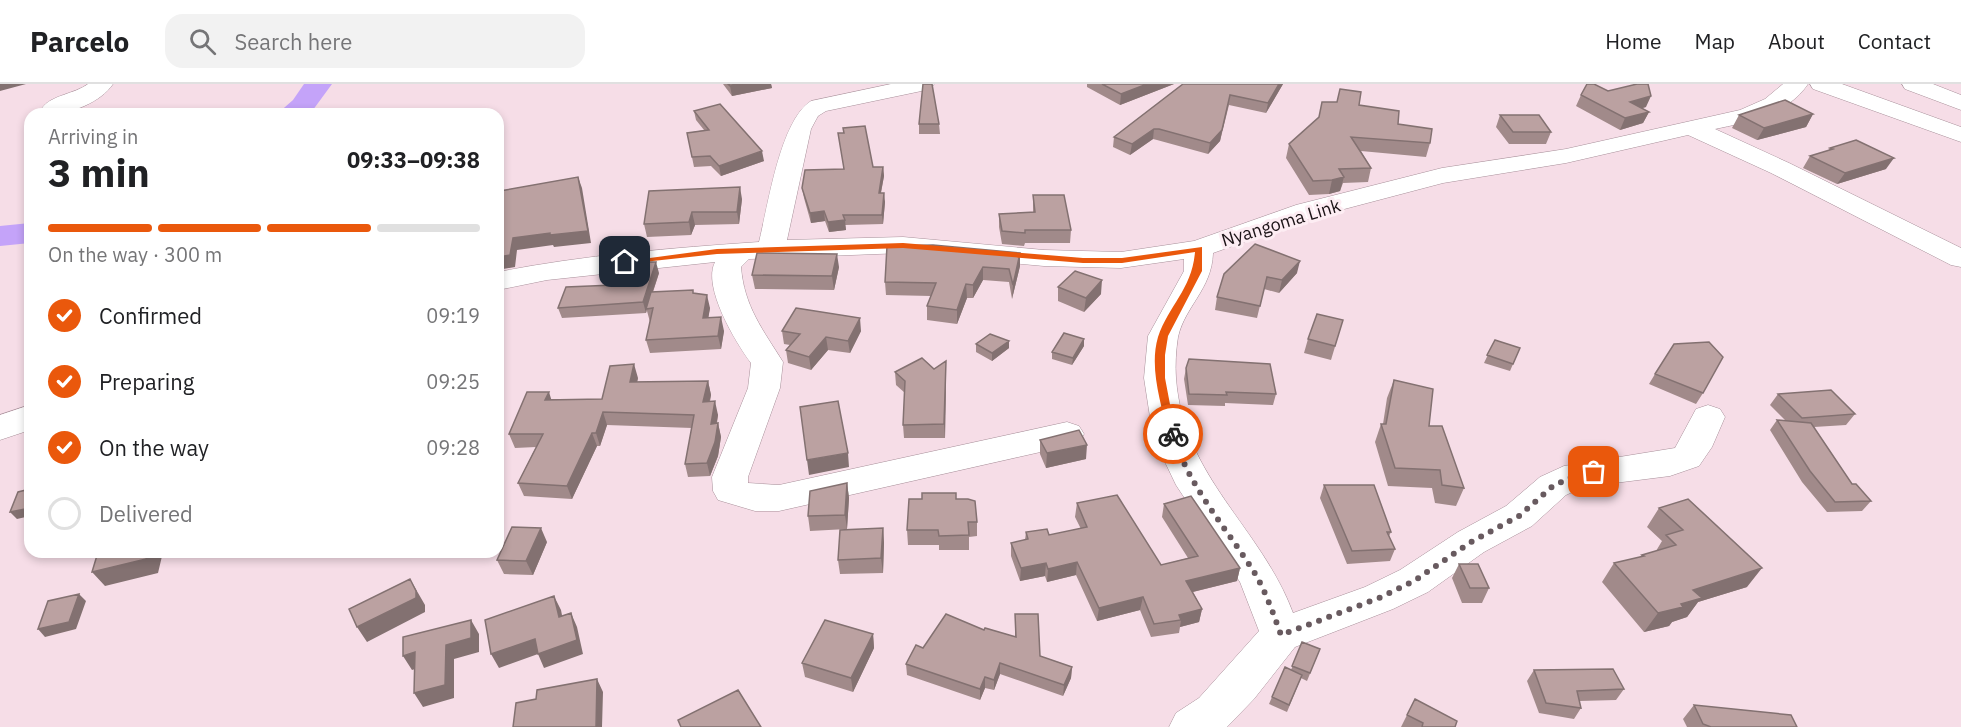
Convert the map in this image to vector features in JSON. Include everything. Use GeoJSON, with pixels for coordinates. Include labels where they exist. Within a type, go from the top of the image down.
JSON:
{"type":"FeatureCollection","features":[{"type":"Feature","properties":{"kind":"street"},"geometry":{"type":"LineString","coordinates":[[54,108],[87,96],[102,84]]}},
{"type":"Feature","properties":{"kind":"street"},"geometry":{"type":"LineString","coordinates":[[923,84],[831,103],[809,112],[799,129],[756,250],[727,265],[727,285],[736,312],[751,342],[767,362],[764,388],[730,477],[730,491],[755,498],[779,498],[1067,434]]}},
{"type":"Feature","properties":{"kind":"street","name":"Nyangoma Link"},"geometry":{"type":"LineString","coordinates":[[504,280],[644,259],[756,250],[903,245],[1083,261],[1122,260],[1199,249],[1305,212],[1442,176],[1566,156],[1694,129],[1747,115],[1773,104],[1797,84]]}},
{"type":"Feature","properties":{"kind":"street"},"geometry":{"type":"LineString","coordinates":[[1821,84],[1961,135]]}},
{"type":"Feature","properties":{"kind":"street"},"geometry":{"type":"LineString","coordinates":[[1913,84],[1961,103]]}},
{"type":"Feature","properties":{"kind":"street"},"geometry":{"type":"LineString","coordinates":[[1694,129],[1799,177],[1961,259]]}},
{"type":"Feature","properties":{"kind":"street"},"geometry":{"type":"LineString","coordinates":[[1199,249],[1198,271],[1163,336],[1160,378],[1167,417],[1180,460],[1194,485],[1255,573],[1268,599],[1281,635]]}},
{"type":"Feature","properties":{"kind":"street"},"geometry":{"type":"LineString","coordinates":[[1191,727],[1214,712],[1281,635],[1379,598],[1414,581],[1471,542],[1519,516],[1553,486],[1576,475],[1670,463],[1687,457],[1695,447],[1708,417]]}},
{"type":"Feature","properties":{"kind":"street"},"geometry":{"type":"LineString","coordinates":[[0,428],[24,419]]}},
{"type":"Feature","properties":{"kind":"building"},"geometry":{"type":"Polygon","coordinates":[[[923,84],[932,84],[939,124],[919,124],[923,84]]]}},
{"type":"Feature","properties":{"kind":"building"},"geometry":{"type":"Polygon","coordinates":[[[1102,84],[1147,84],[1121,94],[1102,84]]]}},
{"type":"Feature","properties":{"kind":"building"},"geometry":{"type":"Polygon","coordinates":[[[1183,84],[1279,84],[1268,103],[1230,95],[1222,130],[1210,143],[1159,129],[1154,129],[1132,144],[1114,137],[1183,84]]]}},
{"type":"Feature","properties":{"kind":"building"},"geometry":{"type":"Polygon","coordinates":[[[1587,84],[1594,84],[1608,91],[1637,84],[1648,84],[1651,96],[1630,102],[1649,112],[1625,118],[1581,95],[1587,84]]]}},
{"type":"Feature","properties":{"kind":"building"},"geometry":{"type":"Polygon","coordinates":[[[1340,89],[1361,92],[1359,105],[1399,111],[1398,124],[1432,129],[1430,143],[1351,137],[1371,168],[1339,169],[1344,177],[1313,181],[1289,144],[1319,117],[1322,102],[1337,102],[1340,89]]]}},
{"type":"Feature","properties":{"kind":"building"},"geometry":{"type":"Polygon","coordinates":[[[1785,100],[1813,114],[1764,128],[1739,115],[1785,100]]]}},
{"type":"Feature","properties":{"kind":"building"},"geometry":{"type":"Polygon","coordinates":[[[720,104],[762,151],[719,166],[710,156],[692,157],[687,133],[709,130],[694,111],[720,104]]]}},
{"type":"Feature","properties":{"kind":"building"},"geometry":{"type":"Polygon","coordinates":[[[1500,115],[1539,115],[1551,132],[1513,132],[1500,115]]]}},
{"type":"Feature","properties":{"kind":"building"},"geometry":{"type":"Polygon","coordinates":[[[865,126],[873,167],[883,167],[879,193],[884,193],[882,215],[843,215],[845,220],[828,222],[824,211],[810,213],[802,188],[805,170],[844,169],[838,133],[844,133],[843,128],[865,126]]]}},
{"type":"Feature","properties":{"kind":"building"},"geometry":{"type":"Polygon","coordinates":[[[1856,140],[1894,158],[1845,173],[1810,156],[1833,149],[1830,148],[1856,140]]]}},
{"type":"Feature","properties":{"kind":"building"},"geometry":{"type":"Polygon","coordinates":[[[578,177],[588,231],[513,238],[510,255],[504,256],[504,190],[578,177]]]}},
{"type":"Feature","properties":{"kind":"building"},"geometry":{"type":"Polygon","coordinates":[[[740,187],[737,212],[692,212],[689,222],[644,224],[649,191],[740,187]]]}},
{"type":"Feature","properties":{"kind":"building"},"geometry":{"type":"Polygon","coordinates":[[[1033,195],[1064,195],[1071,230],[1025,230],[1025,233],[1002,231],[999,214],[1035,212],[1033,195]]]}},
{"type":"Feature","properties":{"kind":"building"},"geometry":{"type":"Polygon","coordinates":[[[1255,244],[1300,261],[1282,280],[1267,277],[1260,306],[1217,297],[1224,274],[1255,244]]]}},
{"type":"Feature","properties":{"kind":"building"},"geometry":{"type":"Polygon","coordinates":[[[933,245],[1020,253],[1013,285],[1009,269],[983,267],[973,285],[966,284],[957,310],[927,306],[936,283],[885,282],[887,246],[933,245]]]}},
{"type":"Feature","properties":{"kind":"building"},"geometry":{"type":"Polygon","coordinates":[[[757,253],[837,254],[832,276],[752,275],[757,253]]]}},
{"type":"Feature","properties":{"kind":"building"},"geometry":{"type":"Polygon","coordinates":[[[638,262],[656,262],[643,302],[558,308],[566,287],[632,282],[638,262]]]}},
{"type":"Feature","properties":{"kind":"building"},"geometry":{"type":"Polygon","coordinates":[[[1075,271],[1102,280],[1086,298],[1058,287],[1075,271]]]}},
{"type":"Feature","properties":{"kind":"building"},"geometry":{"type":"Polygon","coordinates":[[[693,290],[693,293],[707,295],[703,318],[721,317],[718,336],[646,340],[653,308],[646,309],[651,292],[693,290]]]}},
{"type":"Feature","properties":{"kind":"building"},"geometry":{"type":"Polygon","coordinates":[[[796,308],[860,318],[848,341],[826,337],[809,357],[786,350],[800,334],[782,331],[796,308]]]}},
{"type":"Feature","properties":{"kind":"building"},"geometry":{"type":"Polygon","coordinates":[[[1317,314],[1343,320],[1335,346],[1308,339],[1317,314]]]}},
{"type":"Feature","properties":{"kind":"building"},"geometry":{"type":"Polygon","coordinates":[[[1064,333],[1084,339],[1073,358],[1052,352],[1064,333]]]}},
{"type":"Feature","properties":{"kind":"building"},"geometry":{"type":"Polygon","coordinates":[[[990,334],[1009,341],[992,353],[976,344],[990,334]]]}},
{"type":"Feature","properties":{"kind":"building"},"geometry":{"type":"Polygon","coordinates":[[[1495,340],[1520,348],[1513,364],[1487,355],[1495,340]]]}},
{"type":"Feature","properties":{"kind":"building"},"geometry":{"type":"Polygon","coordinates":[[[1709,342],[1723,357],[1703,393],[1655,374],[1674,344],[1709,342]]]}},
{"type":"Feature","properties":{"kind":"building"},"geometry":{"type":"Polygon","coordinates":[[[922,358],[934,369],[946,361],[944,424],[903,425],[905,381],[895,372],[922,358]]]}},
{"type":"Feature","properties":{"kind":"building"},"geometry":{"type":"Polygon","coordinates":[[[1189,359],[1270,364],[1276,394],[1226,392],[1227,395],[1189,394],[1186,368],[1189,359]]]}},
{"type":"Feature","properties":{"kind":"building"},"geometry":{"type":"Polygon","coordinates":[[[634,364],[630,382],[708,381],[703,402],[715,401],[711,424],[718,423],[715,442],[707,463],[685,464],[694,415],[603,412],[596,433],[592,433],[567,486],[518,483],[543,434],[509,434],[527,392],[549,392],[545,400],[602,399],[610,366],[634,364]]]}},
{"type":"Feature","properties":{"kind":"building"},"geometry":{"type":"Polygon","coordinates":[[[1394,380],[1433,389],[1429,426],[1442,426],[1464,488],[1442,485],[1440,470],[1395,468],[1381,424],[1386,424],[1394,380]]]}},
{"type":"Feature","properties":{"kind":"building"},"geometry":{"type":"Polygon","coordinates":[[[1831,390],[1855,414],[1802,418],[1778,394],[1831,390]]]}},
{"type":"Feature","properties":{"kind":"building"},"geometry":{"type":"Polygon","coordinates":[[[838,401],[848,453],[807,460],[800,407],[838,401]]]}},
{"type":"Feature","properties":{"kind":"building"},"geometry":{"type":"Polygon","coordinates":[[[1777,420],[1811,423],[1852,484],[1856,484],[1871,501],[1835,502],[1810,471],[1777,420]]]}},
{"type":"Feature","properties":{"kind":"building"},"geometry":{"type":"Polygon","coordinates":[[[1079,430],[1087,445],[1047,453],[1040,440],[1079,430]]]}},
{"type":"Feature","properties":{"kind":"building"},"geometry":{"type":"Polygon","coordinates":[[[847,483],[845,515],[808,516],[810,491],[847,483]]]}},
{"type":"Feature","properties":{"kind":"building"},"geometry":{"type":"Polygon","coordinates":[[[1324,485],[1374,485],[1391,532],[1387,532],[1395,549],[1352,551],[1324,485]]]}},
{"type":"Feature","properties":{"kind":"building"},"geometry":{"type":"Polygon","coordinates":[[[24,490],[24,509],[10,512],[18,492],[24,490]]]}},
{"type":"Feature","properties":{"kind":"building"},"geometry":{"type":"Polygon","coordinates":[[[922,493],[956,493],[956,499],[975,501],[977,522],[968,522],[969,535],[939,536],[938,530],[907,530],[909,499],[922,499],[922,493]]]}},
{"type":"Feature","properties":{"kind":"building"},"geometry":{"type":"Polygon","coordinates":[[[1117,495],[1161,565],[1198,556],[1164,504],[1191,496],[1240,568],[1186,581],[1202,609],[1179,615],[1181,620],[1154,624],[1143,597],[1099,608],[1077,562],[1048,569],[1046,563],[1021,568],[1011,543],[1028,539],[1026,532],[1047,529],[1049,535],[1087,527],[1077,503],[1117,495]]]}},
{"type":"Feature","properties":{"kind":"building"},"geometry":{"type":"Polygon","coordinates":[[[1688,499],[1762,568],[1693,590],[1702,598],[1681,604],[1683,607],[1658,613],[1614,563],[1676,545],[1666,535],[1683,530],[1659,508],[1688,499]]]}},
{"type":"Feature","properties":{"kind":"building"},"geometry":{"type":"Polygon","coordinates":[[[512,527],[541,528],[526,561],[497,560],[504,558],[504,545],[512,527]]]}},
{"type":"Feature","properties":{"kind":"building"},"geometry":{"type":"Polygon","coordinates":[[[883,528],[881,558],[838,560],[840,530],[883,528]]]}},
{"type":"Feature","properties":{"kind":"building"},"geometry":{"type":"Polygon","coordinates":[[[96,558],[146,558],[146,559],[92,572],[96,558]]]}},
{"type":"Feature","properties":{"kind":"building"},"geometry":{"type":"Polygon","coordinates":[[[1459,564],[1478,564],[1489,588],[1470,588],[1459,564]]]}},
{"type":"Feature","properties":{"kind":"building"},"geometry":{"type":"Polygon","coordinates":[[[410,579],[416,591],[416,598],[357,627],[349,609],[410,579]]]}},
{"type":"Feature","properties":{"kind":"building"},"geometry":{"type":"Polygon","coordinates":[[[79,594],[69,622],[38,629],[48,601],[79,594]]]}},
{"type":"Feature","properties":{"kind":"building"},"geometry":{"type":"Polygon","coordinates":[[[554,596],[559,617],[571,613],[577,640],[538,654],[535,639],[491,654],[485,620],[554,596]]]}},
{"type":"Feature","properties":{"kind":"building"},"geometry":{"type":"Polygon","coordinates":[[[946,614],[984,630],[985,628],[1016,637],[1015,614],[1038,614],[1040,656],[1072,667],[1064,685],[1000,663],[994,680],[985,677],[980,689],[906,664],[916,645],[923,648],[946,614]]]}},
{"type":"Feature","properties":{"kind":"building"},"geometry":{"type":"Polygon","coordinates":[[[471,620],[471,638],[446,645],[445,685],[414,693],[415,652],[403,656],[403,637],[471,620]]]}},
{"type":"Feature","properties":{"kind":"building"},"geometry":{"type":"Polygon","coordinates":[[[825,620],[873,634],[851,678],[802,663],[825,620]]]}},
{"type":"Feature","properties":{"kind":"building"},"geometry":{"type":"Polygon","coordinates":[[[1302,642],[1320,649],[1310,673],[1292,666],[1302,642]]]}},
{"type":"Feature","properties":{"kind":"building"},"geometry":{"type":"Polygon","coordinates":[[[1285,667],[1302,675],[1289,705],[1272,697],[1285,667]]]}},
{"type":"Feature","properties":{"kind":"building"},"geometry":{"type":"Polygon","coordinates":[[[1613,669],[1624,689],[1577,691],[1581,708],[1546,703],[1534,670],[1613,669]]]}},
{"type":"Feature","properties":{"kind":"building"},"geometry":{"type":"Polygon","coordinates":[[[597,679],[596,727],[513,727],[516,703],[536,699],[537,690],[597,679]]]}},
{"type":"Feature","properties":{"kind":"building"},"geometry":{"type":"Polygon","coordinates":[[[738,690],[761,727],[681,727],[678,720],[738,690]]]}},
{"type":"Feature","properties":{"kind":"building"},"geometry":{"type":"Polygon","coordinates":[[[1415,699],[1457,721],[1455,727],[1422,727],[1423,723],[1407,715],[1415,699]]]}},
{"type":"Feature","properties":{"kind":"building"},"geometry":{"type":"Polygon","coordinates":[[[1694,705],[1791,715],[1797,727],[1711,727],[1703,724],[1694,705]]]}},
{"type":"Feature","properties":{"kind":"waterway"},"geometry":{"type":"LineString","coordinates":[[300,108],[318,84]]}},
{"type":"Feature","properties":{"kind":"waterway"},"geometry":{"type":"LineString","coordinates":[[0,236],[24,234]]}},
{"type":"Feature","properties":{"kind":"way so far"},"geometry":{"type":"LineString","coordinates":[[1173,434],[1180,460],[1194,485],[1255,573],[1268,599],[1281,635],[1379,598],[1414,581],[1471,542],[1519,516],[1553,486],[1576,475],[1594,472]]}},
{"type":"Feature","properties":{"kind":"route"},"geometry":{"type":"LineString","coordinates":[[625,262],[717,252],[903,245],[1083,261],[1122,260],[1199,249],[1198,271],[1163,336],[1160,355],[1160,378],[1167,417],[1173,434]]}}]}
